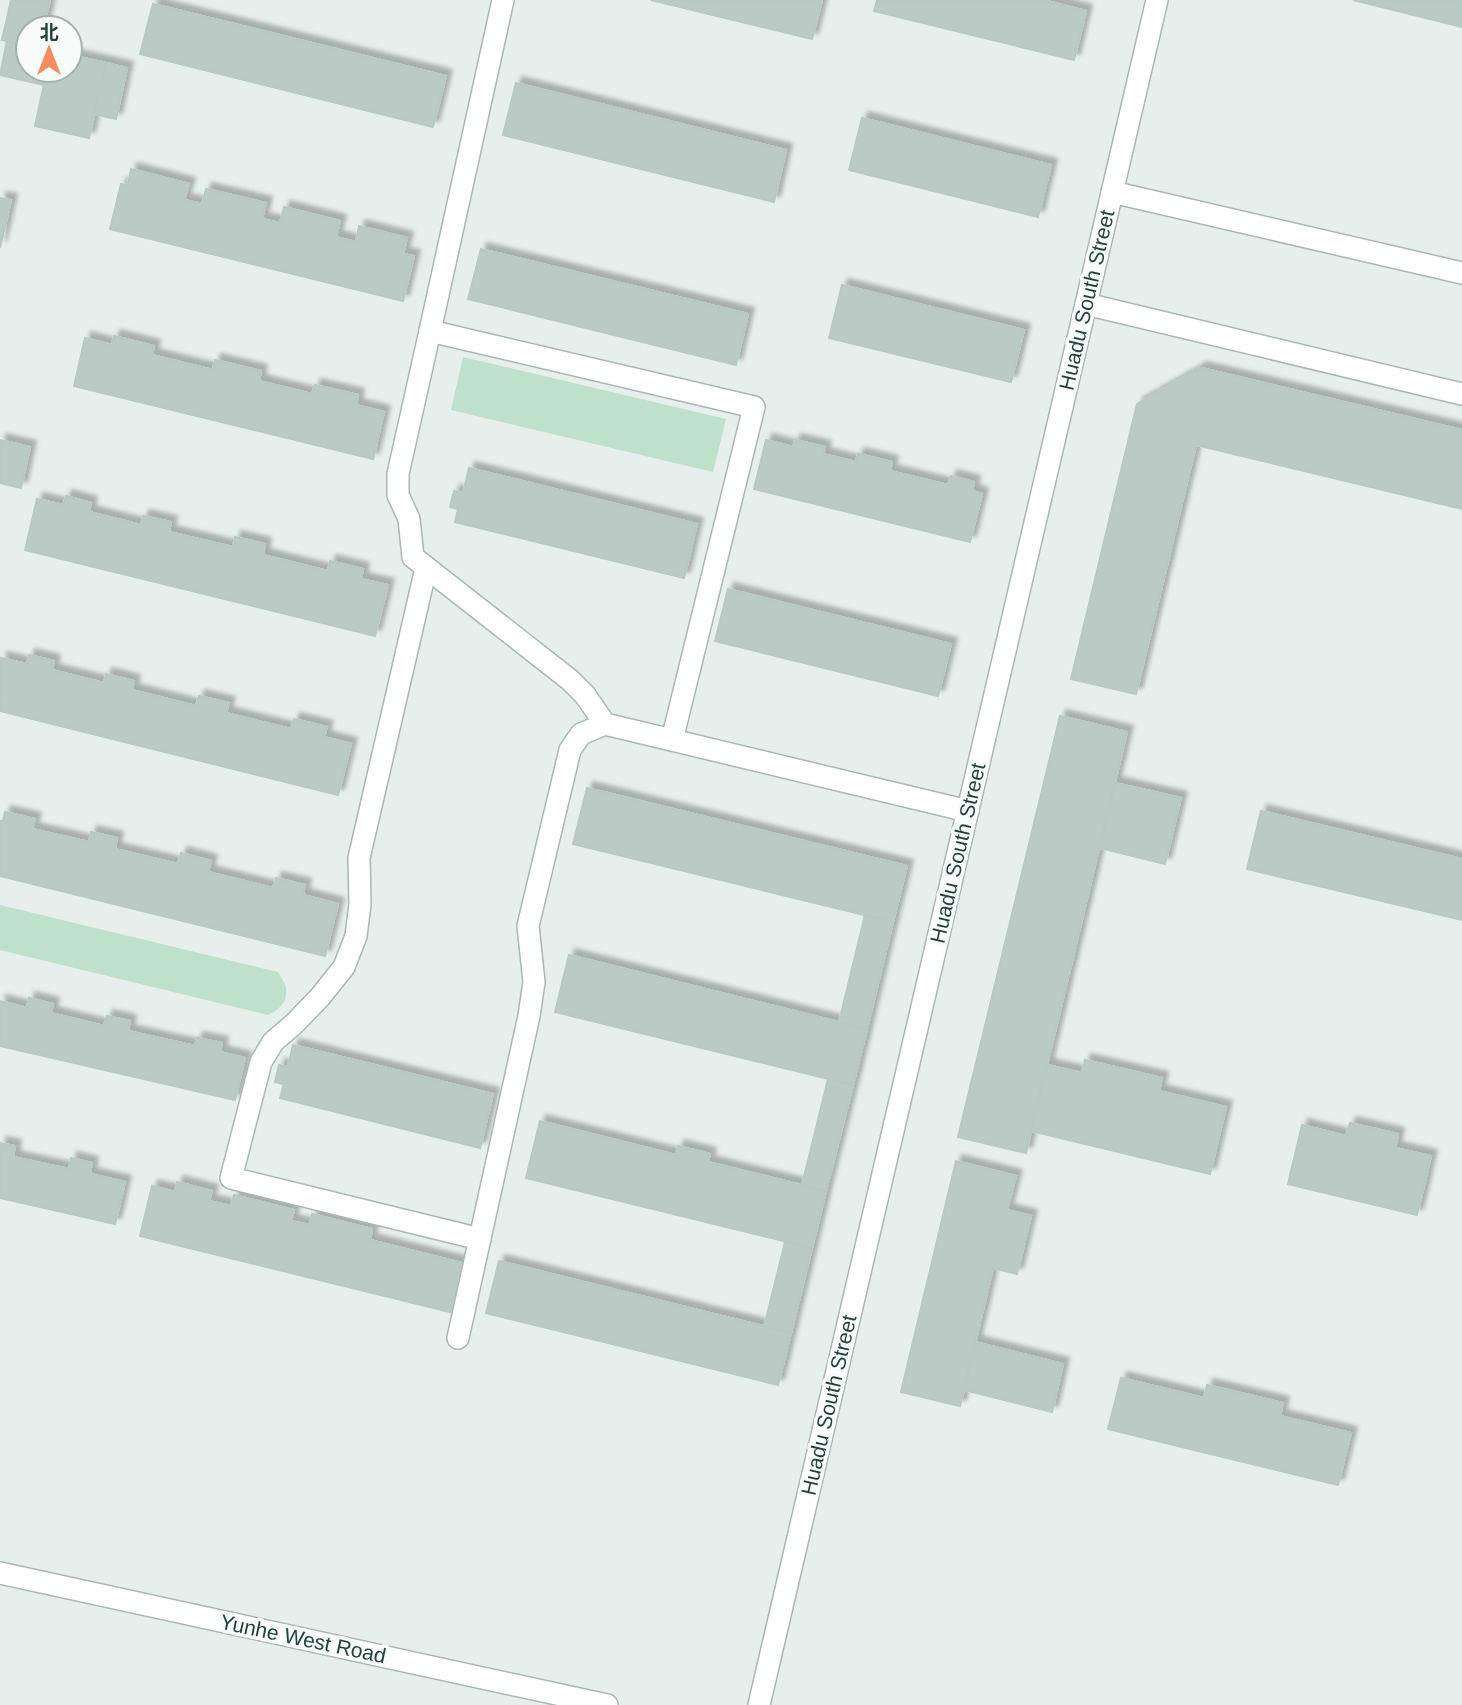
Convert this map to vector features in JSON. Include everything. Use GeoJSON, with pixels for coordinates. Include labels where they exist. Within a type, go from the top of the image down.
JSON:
{"type":"FeatureCollection","features":[{"type":"Feature","properties":{"kind":"street"},"geometry":{"type":"LineString","coordinates":[[503,0],[398,474],[398,495],[409,519],[413,556],[570,680],[605,724]]}},
{"type":"Feature","properties":{"kind":"street","name":"Huadu South Street"},"geometry":{"type":"LineString","coordinates":[[759,1705],[1157,0]]}},
{"type":"Feature","properties":{"kind":"street"},"geometry":{"type":"LineString","coordinates":[[1112,192],[1462,273]]}},
{"type":"Feature","properties":{"kind":"street"},"geometry":{"type":"LineString","coordinates":[[1086,304],[1462,394]]}},
{"type":"Feature","properties":{"kind":"street"},"geometry":{"type":"LineString","coordinates":[[430,331],[754,407],[672,740]]}},
{"type":"Feature","properties":{"kind":"street"},"geometry":{"type":"LineString","coordinates":[[426,568],[359,858],[360,904],[356,936],[344,967],[320,997],[274,1042],[261,1062],[231,1178],[480,1239]]}},
{"type":"Feature","properties":{"kind":"street"},"geometry":{"type":"LineString","coordinates":[[458,1338],[529,1016],[534,982],[528,926],[569,750],[581,734],[605,724],[968,811]]}},
{"type":"Feature","properties":{"kind":"street","name":"Yunhe West Road"},"geometry":{"type":"LineString","coordinates":[[0,1573],[607,1705]]}},
{"type":"Feature","properties":{"kind":"green space"},"geometry":{"type":"Polygon","coordinates":[[[463,357],[726,419],[713,472],[451,410],[463,357]]]}},
{"type":"Feature","properties":{"kind":"green space"},"geometry":{"type":"Polygon","coordinates":[[[0,905],[278,972],[285,986],[286,997],[279,1008],[268,1015],[0,950],[0,905]]]}},
{"type":"Feature","properties":{"kind":"building"},"geometry":{"type":"Polygon","coordinates":[[[11,0],[50,0],[46,14],[14,14],[14,43],[2,40],[11,0]]]}},
{"type":"Feature","properties":{"kind":"building"},"geometry":{"type":"Polygon","coordinates":[[[651,0],[822,0],[812,39],[651,0]]]}},
{"type":"Feature","properties":{"kind":"building"},"geometry":{"type":"Polygon","coordinates":[[[877,0],[1043,0],[1086,11],[1074,60],[874,11],[877,0]]]}},
{"type":"Feature","properties":{"kind":"building"},"geometry":{"type":"Polygon","coordinates":[[[1353,0],[1462,0],[1462,27],[1353,0]]]}},
{"type":"Feature","properties":{"kind":"building"},"geometry":{"type":"Polygon","coordinates":[[[153,4],[446,76],[433,127],[140,54],[153,4]]]}},
{"type":"Feature","properties":{"kind":"building"},"geometry":{"type":"Polygon","coordinates":[[[7,41],[14,43],[14,78],[0,75],[7,41]]]}},
{"type":"Feature","properties":{"kind":"building"},"geometry":{"type":"Polygon","coordinates":[[[84,58],[106,63],[89,138],[35,126],[44,84],[84,84],[84,58]]]}},
{"type":"Feature","properties":{"kind":"building"},"geometry":{"type":"Polygon","coordinates":[[[106,63],[127,68],[116,119],[94,114],[106,63]]]}},
{"type":"Feature","properties":{"kind":"building"},"geometry":{"type":"Polygon","coordinates":[[[516,83],[786,150],[774,202],[503,135],[516,83]]]}},
{"type":"Feature","properties":{"kind":"building"},"geometry":{"type":"Polygon","coordinates":[[[862,118],[1051,165],[1038,217],[849,170],[862,118]]]}},
{"type":"Feature","properties":{"kind":"building"},"geometry":{"type":"Polygon","coordinates":[[[131,169],[189,184],[184,200],[202,204],[206,189],[266,203],[262,219],[280,223],[284,207],[340,221],[336,237],[356,242],[359,226],[407,238],[403,254],[414,256],[403,301],[110,229],[121,184],[128,185],[131,169]]]}},
{"type":"Feature","properties":{"kind":"building"},"geometry":{"type":"Polygon","coordinates":[[[0,198],[11,200],[0,248],[0,198]]]}},
{"type":"Feature","properties":{"kind":"building"},"geometry":{"type":"Polygon","coordinates":[[[481,249],[748,314],[736,365],[468,299],[481,249]]]}},
{"type":"Feature","properties":{"kind":"building"},"geometry":{"type":"Polygon","coordinates":[[[842,285],[1024,330],[1011,382],[829,338],[842,285]]]}},
{"type":"Feature","properties":{"kind":"building"},"geometry":{"type":"Polygon","coordinates":[[[114,336],[154,346],[152,355],[213,370],[215,360],[261,371],[259,381],[312,394],[315,385],[358,395],[356,405],[384,412],[373,459],[74,386],[85,338],[112,345],[114,336]]]}},
{"type":"Feature","properties":{"kind":"building"},"geometry":{"type":"Polygon","coordinates":[[[1201,368],[1462,430],[1462,509],[1196,445],[1136,694],[1071,679],[1137,404],[1201,368]]]}},
{"type":"Feature","properties":{"kind":"building"},"geometry":{"type":"Polygon","coordinates":[[[0,440],[30,447],[21,488],[0,483],[0,440]]]}},
{"type":"Feature","properties":{"kind":"building"},"geometry":{"type":"Polygon","coordinates":[[[766,440],[793,447],[795,440],[825,447],[823,454],[856,462],[858,454],[892,462],[890,471],[948,485],[951,476],[974,482],[972,491],[982,494],[970,542],[754,489],[766,440]]]}},
{"type":"Feature","properties":{"kind":"building"},"geometry":{"type":"Polygon","coordinates":[[[469,468],[697,524],[684,578],[455,522],[458,509],[450,507],[454,491],[463,493],[469,468]]]}},
{"type":"Feature","properties":{"kind":"building"},"geometry":{"type":"Polygon","coordinates":[[[66,496],[91,503],[89,512],[141,525],[143,516],[171,522],[169,532],[233,547],[235,537],[265,544],[263,555],[328,571],[330,561],[363,569],[361,579],[388,585],[375,636],[25,550],[37,499],[63,505],[66,496]]]}},
{"type":"Feature","properties":{"kind":"building"},"geometry":{"type":"Polygon","coordinates":[[[728,589],[951,644],[938,696],[715,641],[728,589]]]}},
{"type":"Feature","properties":{"kind":"building"},"geometry":{"type":"Polygon","coordinates":[[[29,655],[54,661],[52,670],[104,683],[106,674],[134,681],[132,690],[196,706],[199,696],[229,703],[226,713],[291,729],[294,719],[327,727],[324,737],[351,744],[338,795],[0,711],[1,658],[27,664],[29,655]]]}},
{"type":"Feature","properties":{"kind":"building"},"geometry":{"type":"Polygon","coordinates":[[[1060,716],[1127,732],[1026,1153],[958,1137],[1060,716]]]}},
{"type":"Feature","properties":{"kind":"building"},"geometry":{"type":"Polygon","coordinates":[[[1115,783],[1181,798],[1165,864],[1100,848],[1115,783]]]}},
{"type":"Feature","properties":{"kind":"building"},"geometry":{"type":"Polygon","coordinates":[[[587,788],[907,866],[893,922],[573,844],[587,788]]]}},
{"type":"Feature","properties":{"kind":"building"},"geometry":{"type":"Polygon","coordinates":[[[1261,811],[1462,859],[1462,920],[1247,869],[1261,811]]]}},
{"type":"Feature","properties":{"kind":"building"},"geometry":{"type":"Polygon","coordinates":[[[5,812],[35,819],[32,829],[89,842],[91,832],[117,838],[115,849],[178,864],[181,853],[211,861],[208,872],[273,888],[276,878],[305,885],[303,895],[338,904],[325,956],[0,876],[0,821],[3,821],[5,812]]]}},
{"type":"Feature","properties":{"kind":"building"},"geometry":{"type":"Polygon","coordinates":[[[865,915],[893,922],[867,1029],[839,1022],[865,915]]]}},
{"type":"Feature","properties":{"kind":"building"},"geometry":{"type":"Polygon","coordinates":[[[569,955],[867,1029],[853,1085],[555,1012],[569,955]]]}},
{"type":"Feature","properties":{"kind":"building"},"geometry":{"type":"Polygon","coordinates":[[[29,998],[53,1004],[51,1013],[104,1026],[107,1016],[130,1021],[128,1031],[195,1046],[197,1038],[222,1043],[220,1052],[245,1058],[235,1100],[0,1046],[0,1001],[27,1008],[29,998]]]}},
{"type":"Feature","properties":{"kind":"building"},"geometry":{"type":"Polygon","coordinates":[[[293,1045],[493,1094],[480,1148],[280,1098],[284,1084],[275,1082],[279,1065],[288,1067],[293,1045]]]}},
{"type":"Feature","properties":{"kind":"building"},"geometry":{"type":"Polygon","coordinates":[[[1085,1060],[1162,1078],[1159,1091],[1226,1107],[1210,1174],[1031,1131],[1047,1065],[1082,1073],[1085,1060]]]}},
{"type":"Feature","properties":{"kind":"building"},"geometry":{"type":"Polygon","coordinates":[[[828,1079],[853,1085],[826,1191],[802,1185],[828,1079]]]}},
{"type":"Feature","properties":{"kind":"building"},"geometry":{"type":"Polygon","coordinates":[[[540,1121],[676,1155],[678,1146],[710,1154],[708,1162],[826,1191],[812,1248],[526,1178],[540,1121]]]}},
{"type":"Feature","properties":{"kind":"building"},"geometry":{"type":"Polygon","coordinates":[[[1350,1123],[1398,1134],[1395,1148],[1431,1156],[1417,1215],[1288,1184],[1302,1125],[1346,1136],[1350,1123]]]}},
{"type":"Feature","properties":{"kind":"building"},"geometry":{"type":"Polygon","coordinates":[[[0,1143],[15,1146],[13,1157],[69,1169],[71,1158],[92,1163],[90,1174],[125,1182],[115,1224],[0,1198],[0,1143]]]}},
{"type":"Feature","properties":{"kind":"building"},"geometry":{"type":"Polygon","coordinates":[[[956,1161],[1016,1176],[1007,1210],[1031,1216],[1017,1274],[993,1268],[960,1406],[901,1392],[956,1161]]]}},
{"type":"Feature","properties":{"kind":"building"},"geometry":{"type":"Polygon","coordinates":[[[177,1182],[212,1191],[209,1201],[231,1206],[234,1195],[294,1210],[291,1221],[310,1225],[312,1214],[372,1229],[370,1240],[466,1264],[454,1313],[140,1236],[152,1186],[175,1192],[177,1182]]]}},
{"type":"Feature","properties":{"kind":"building"},"geometry":{"type":"Polygon","coordinates":[[[785,1242],[812,1248],[791,1333],[764,1327],[785,1242]]]}},
{"type":"Feature","properties":{"kind":"building"},"geometry":{"type":"Polygon","coordinates":[[[499,1261],[791,1333],[778,1385],[486,1313],[499,1261]]]}},
{"type":"Feature","properties":{"kind":"building"},"geometry":{"type":"Polygon","coordinates":[[[975,1342],[1063,1364],[1052,1412],[964,1390],[975,1342]]]}},
{"type":"Feature","properties":{"kind":"building"},"geometry":{"type":"Polygon","coordinates":[[[1121,1378],[1204,1398],[1207,1385],[1283,1403],[1280,1416],[1351,1433],[1338,1485],[1108,1429],[1121,1378]]]}}]}
